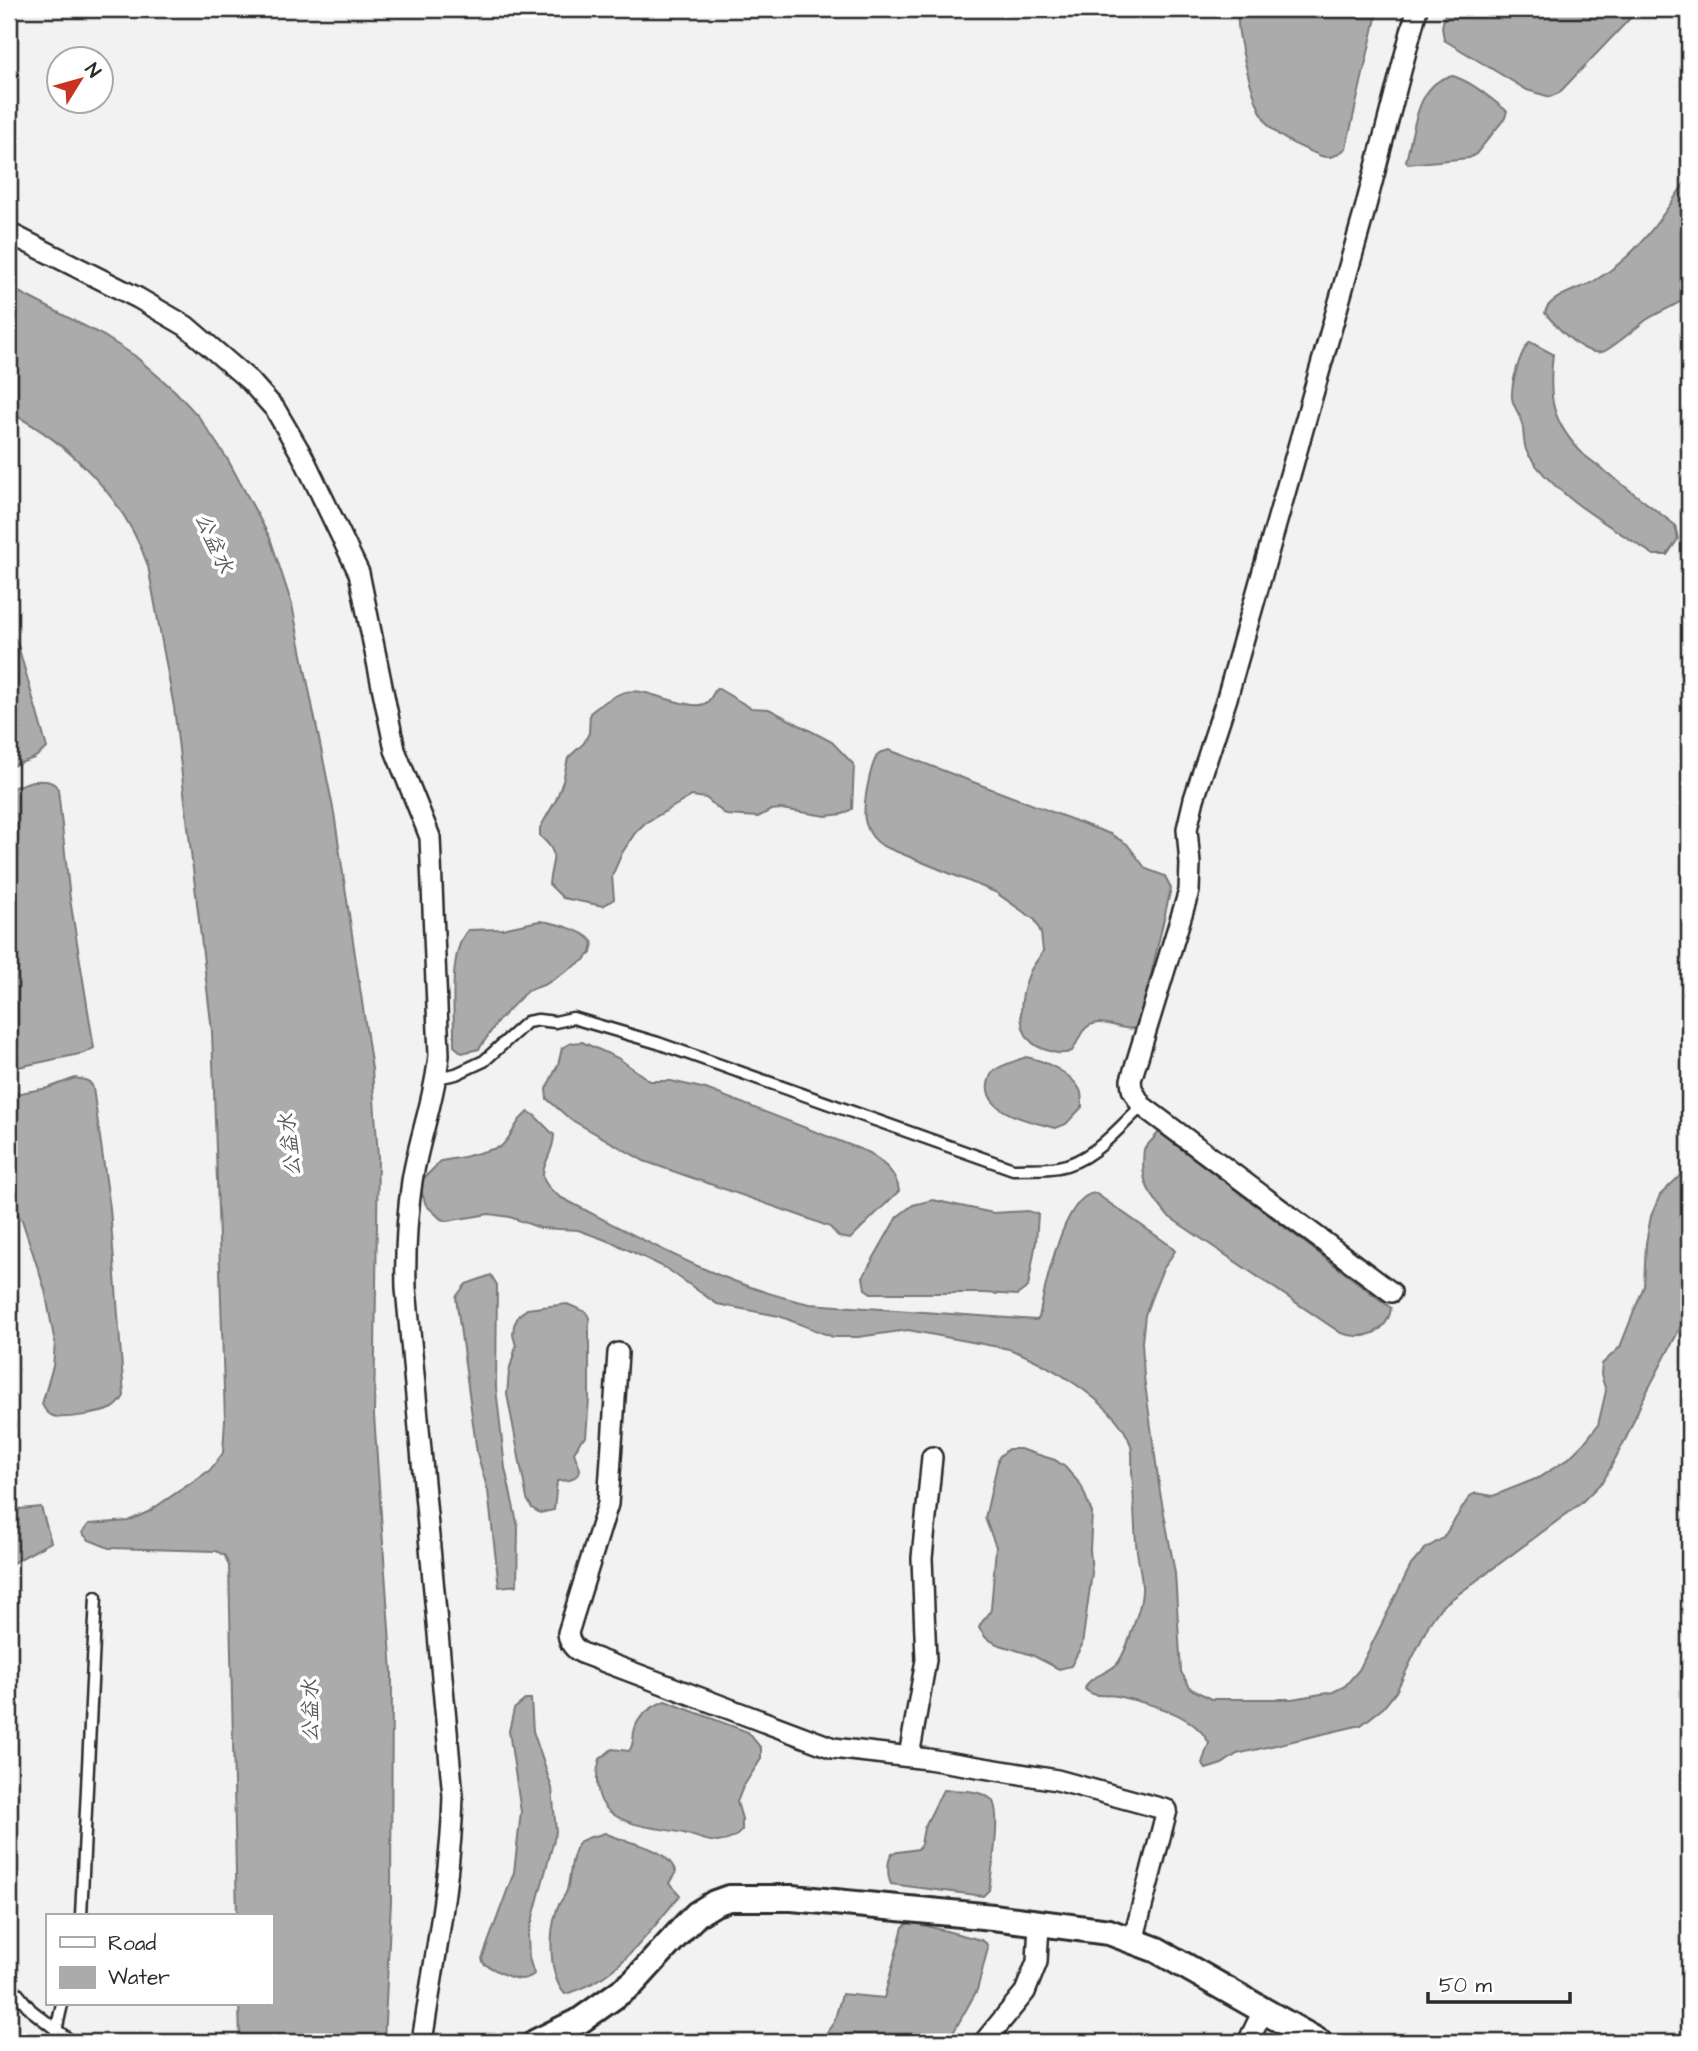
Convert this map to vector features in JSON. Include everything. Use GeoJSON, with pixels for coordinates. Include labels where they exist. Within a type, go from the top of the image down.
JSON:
{"type":"FeatureCollection","features":[{"type":"Feature","properties":{"kind":"street"},"geometry":{"type":"LineString","coordinates":[[1391,1292],[1142,1106],[1132,1089],[1131,1080],[1189,891],[1187,829],[1194,799],[1227,698],[1360,230],[1417,9]]}},
{"type":"Feature","properties":{"kind":"street"},"geometry":{"type":"LineString","coordinates":[[9,233],[174,318],[218,351],[275,409],[327,504],[359,573],[395,750],[430,837],[439,1043],[437,1078],[412,1183],[406,1275],[453,1796],[446,1887],[422,2042]]}},
{"type":"Feature","properties":{"kind":"street"},"geometry":{"type":"LineString","coordinates":[[618,1353],[608,1504],[568,1633],[571,1644],[584,1654],[833,1748],[909,1756],[1057,1780],[1167,1810],[1133,1941]]}},
{"type":"Feature","properties":{"kind":"street"},"geometry":{"type":"LineString","coordinates":[[909,1756],[926,1660],[922,1558],[932,1457]]}},
{"type":"Feature","properties":{"kind":"street"},"geometry":{"type":"LineString","coordinates":[[536,2042],[581,2020],[633,1983],[697,1914],[729,1898],[792,1898],[1109,1932],[1157,1950],[1319,2042]]}},
{"type":"Feature","properties":{"kind":"street"},"geometry":{"type":"LineString","coordinates":[[984,2042],[1025,1992],[1037,1962],[1039,1923]]}},
{"type":"Feature","properties":{"kind":"street"},"geometry":{"type":"LineString","coordinates":[[1248,2042],[1263,2011]]}},
{"type":"Feature","properties":{"kind":"lane"},"geometry":{"type":"LineString","coordinates":[[437,1078],[456,1074],[484,1061],[530,1021],[555,1022],[573,1018],[659,1043],[1013,1169],[1058,1167],[1074,1162],[1091,1153],[1142,1106]]}},
{"type":"Feature","properties":{"kind":"lane"},"geometry":{"type":"LineString","coordinates":[[81,1914],[96,1597]]}},
{"type":"Feature","properties":{"kind":"lane"},"geometry":{"type":"LineString","coordinates":[[9,1983],[31,2010],[72,2042]]}},
{"type":"Feature","properties":{"kind":"lane"},"geometry":{"type":"LineString","coordinates":[[56,2031],[62,2006]]}},
{"type":"Feature","properties":{"kind":"water"},"geometry":{"type":"Polygon","coordinates":[[[1238,9],[1378,9],[1346,148],[1340,153],[1332,157],[1321,156],[1287,140],[1270,127],[1258,105],[1247,70],[1239,35],[1238,9]]]}},
{"type":"Feature","properties":{"kind":"water"},"geometry":{"type":"Polygon","coordinates":[[[1446,9],[1639,9],[1559,93],[1550,97],[1527,90],[1444,40],[1442,27],[1446,9]]]}},
{"type":"Feature","properties":{"kind":"water"},"geometry":{"type":"Polygon","coordinates":[[[1453,76],[1475,87],[1507,111],[1505,118],[1476,154],[1469,158],[1408,164],[1406,161],[1415,123],[1424,97],[1431,87],[1453,76]]]}},
{"type":"Feature","properties":{"kind":"water"},"geometry":{"type":"Polygon","coordinates":[[[1689,176],[1689,296],[1646,320],[1602,352],[1579,345],[1545,313],[1547,307],[1558,298],[1594,281],[1623,260],[1659,220],[1689,176]]]}},
{"type":"Feature","properties":{"kind":"water","name":"公益水"},"geometry":{"type":"Polygon","coordinates":[[[9,287],[104,336],[135,356],[175,391],[199,417],[228,460],[270,538],[292,605],[334,813],[372,1069],[378,1157],[374,1415],[392,1672],[391,1901],[384,2042],[240,2042],[239,2006],[273,2006],[273,1914],[237,1914],[229,1566],[225,1556],[216,1551],[109,1548],[89,1540],[82,1533],[89,1524],[128,1521],[148,1512],[210,1470],[223,1453],[225,1419],[212,1031],[174,707],[148,566],[126,518],[93,476],[53,440],[9,412],[9,287]]]}},
{"type":"Feature","properties":{"kind":"water"},"geometry":{"type":"Polygon","coordinates":[[[1530,342],[1553,354],[1551,384],[1554,409],[1573,443],[1584,455],[1675,525],[1678,539],[1667,555],[1654,555],[1586,510],[1553,484],[1528,454],[1522,422],[1513,403],[1512,392],[1520,360],[1530,342]]]}},
{"type":"Feature","properties":{"kind":"water"},"geometry":{"type":"Polygon","coordinates":[[[9,630],[17,642],[47,748],[34,758],[9,767],[9,630]]]}},
{"type":"Feature","properties":{"kind":"water"},"geometry":{"type":"Polygon","coordinates":[[[717,688],[751,708],[769,709],[832,742],[854,765],[852,809],[843,814],[826,816],[781,809],[771,810],[758,817],[726,815],[706,798],[692,796],[645,823],[635,833],[612,876],[614,899],[603,906],[563,898],[549,884],[554,858],[551,848],[540,836],[540,828],[556,800],[568,758],[584,743],[589,733],[590,713],[604,702],[625,692],[644,692],[699,705],[708,701],[717,688]]]}},
{"type":"Feature","properties":{"kind":"water"},"geometry":{"type":"Polygon","coordinates":[[[889,750],[1110,834],[1127,844],[1146,869],[1165,876],[1171,888],[1139,1027],[1125,1028],[1096,1023],[1083,1031],[1072,1051],[1064,1053],[1049,1051],[1032,1042],[1023,1025],[1021,1004],[1030,971],[1043,951],[1041,933],[1035,920],[995,892],[877,842],[867,828],[865,817],[867,787],[879,753],[889,750]]]}},
{"type":"Feature","properties":{"kind":"water"},"geometry":{"type":"Polygon","coordinates":[[[32,781],[50,782],[58,789],[70,899],[94,1048],[84,1053],[9,1069],[9,789],[32,781]]]}},
{"type":"Feature","properties":{"kind":"water"},"geometry":{"type":"Polygon","coordinates":[[[539,921],[561,925],[584,935],[593,943],[591,953],[546,984],[527,991],[498,1021],[479,1049],[462,1053],[454,1046],[453,1002],[457,953],[461,940],[468,930],[502,929],[539,921]]]}},
{"type":"Feature","properties":{"kind":"water"},"geometry":{"type":"Polygon","coordinates":[[[582,1042],[618,1058],[650,1081],[671,1081],[706,1089],[870,1153],[892,1174],[899,1191],[850,1239],[839,1237],[830,1227],[804,1217],[644,1161],[570,1119],[547,1099],[546,1089],[558,1065],[562,1048],[571,1043],[582,1042]]]}},
{"type":"Feature","properties":{"kind":"water"},"geometry":{"type":"Polygon","coordinates":[[[1026,1057],[1056,1068],[1071,1078],[1080,1090],[1082,1107],[1066,1124],[1056,1128],[1025,1120],[1002,1110],[994,1103],[989,1094],[990,1076],[1002,1066],[1026,1057]]]}},
{"type":"Feature","properties":{"kind":"water"},"geometry":{"type":"Polygon","coordinates":[[[75,1078],[88,1081],[93,1088],[110,1208],[124,1396],[116,1406],[108,1410],[58,1417],[49,1414],[42,1404],[53,1366],[55,1343],[45,1290],[22,1220],[9,1203],[9,1095],[48,1088],[75,1078]]]}},
{"type":"Feature","properties":{"kind":"water"},"geometry":{"type":"Polygon","coordinates":[[[529,1112],[554,1135],[543,1174],[550,1189],[560,1197],[713,1273],[777,1296],[810,1304],[1036,1320],[1039,1318],[1050,1267],[1065,1226],[1073,1210],[1084,1198],[1095,1193],[1168,1244],[1175,1251],[1162,1271],[1145,1315],[1142,1342],[1144,1377],[1160,1492],[1175,1573],[1181,1672],[1191,1689],[1212,1699],[1292,1699],[1333,1692],[1345,1686],[1359,1670],[1411,1565],[1425,1549],[1443,1538],[1470,1496],[1476,1493],[1493,1496],[1538,1478],[1568,1459],[1583,1444],[1598,1425],[1606,1391],[1601,1375],[1602,1364],[1620,1347],[1644,1286],[1646,1243],[1651,1216],[1660,1195],[1689,1167],[1689,1311],[1604,1480],[1580,1504],[1441,1607],[1429,1624],[1396,1692],[1383,1708],[1361,1725],[1237,1754],[1222,1764],[1206,1769],[1202,1763],[1209,1743],[1193,1724],[1155,1706],[1117,1696],[1096,1695],[1085,1689],[1090,1681],[1121,1659],[1142,1595],[1135,1533],[1132,1449],[1124,1431],[1112,1415],[1080,1387],[1042,1364],[1009,1349],[908,1330],[858,1337],[833,1337],[779,1316],[717,1304],[666,1268],[614,1243],[578,1230],[540,1228],[510,1217],[489,1214],[447,1221],[426,1205],[420,1188],[423,1179],[441,1161],[500,1147],[520,1119],[529,1112]]]}},
{"type":"Feature","properties":{"kind":"water"},"geometry":{"type":"Polygon","coordinates":[[[1159,1132],[1391,1308],[1385,1324],[1373,1333],[1365,1335],[1341,1333],[1168,1216],[1147,1186],[1143,1170],[1144,1149],[1159,1132]]]}},
{"type":"Feature","properties":{"kind":"water"},"geometry":{"type":"Polygon","coordinates":[[[933,1200],[993,1213],[1028,1211],[1038,1214],[1028,1287],[1017,1295],[871,1293],[865,1289],[863,1277],[897,1217],[913,1205],[933,1200]]]}},
{"type":"Feature","properties":{"kind":"water"},"geometry":{"type":"Polygon","coordinates":[[[491,1275],[497,1285],[496,1388],[505,1468],[518,1527],[517,1585],[499,1587],[488,1491],[477,1453],[456,1297],[466,1284],[491,1275]]]}},
{"type":"Feature","properties":{"kind":"water"},"geometry":{"type":"Polygon","coordinates":[[[567,1304],[586,1312],[589,1318],[586,1437],[581,1440],[574,1453],[580,1469],[579,1474],[570,1480],[557,1481],[554,1510],[540,1513],[532,1508],[527,1499],[507,1394],[516,1346],[514,1325],[519,1315],[527,1309],[567,1304]]]}},
{"type":"Feature","properties":{"kind":"water"},"geometry":{"type":"Polygon","coordinates":[[[1008,1449],[1020,1449],[1055,1460],[1065,1467],[1081,1485],[1092,1513],[1092,1573],[1082,1645],[1071,1666],[1059,1669],[1032,1655],[997,1644],[986,1638],[979,1628],[991,1609],[996,1547],[985,1518],[999,1457],[1008,1449]]]}},
{"type":"Feature","properties":{"kind":"water"},"geometry":{"type":"Polygon","coordinates":[[[41,1507],[51,1542],[9,1565],[9,1510],[41,1507]]]}},
{"type":"Feature","properties":{"kind":"water"},"geometry":{"type":"Polygon","coordinates":[[[526,1699],[531,1699],[533,1731],[552,1788],[556,1832],[528,1936],[529,1958],[534,1974],[522,1979],[502,1974],[484,1964],[482,1959],[514,1872],[521,1812],[509,1731],[514,1709],[526,1699]]]}},
{"type":"Feature","properties":{"kind":"water"},"geometry":{"type":"Polygon","coordinates":[[[665,1701],[748,1732],[761,1748],[761,1759],[737,1802],[742,1830],[732,1839],[714,1842],[636,1824],[617,1817],[601,1800],[597,1779],[600,1759],[612,1749],[629,1751],[640,1719],[651,1708],[665,1701]]]}},
{"type":"Feature","properties":{"kind":"water"},"geometry":{"type":"Polygon","coordinates":[[[943,1790],[980,1794],[991,1799],[994,1805],[994,1857],[989,1890],[983,1896],[891,1884],[888,1868],[892,1853],[918,1849],[924,1828],[943,1790]]]}},
{"type":"Feature","properties":{"kind":"water"},"geometry":{"type":"Polygon","coordinates":[[[605,1833],[645,1846],[663,1856],[676,1872],[669,1883],[680,1895],[643,1940],[616,1967],[584,1988],[565,1994],[559,1986],[553,1965],[554,1919],[567,1890],[577,1847],[582,1840],[605,1833]]]}},
{"type":"Feature","properties":{"kind":"water"},"geometry":{"type":"Polygon","coordinates":[[[911,1922],[981,1940],[988,1948],[977,1990],[948,2042],[820,2042],[834,2022],[842,1994],[884,1998],[903,1927],[911,1922]]]}}]}
